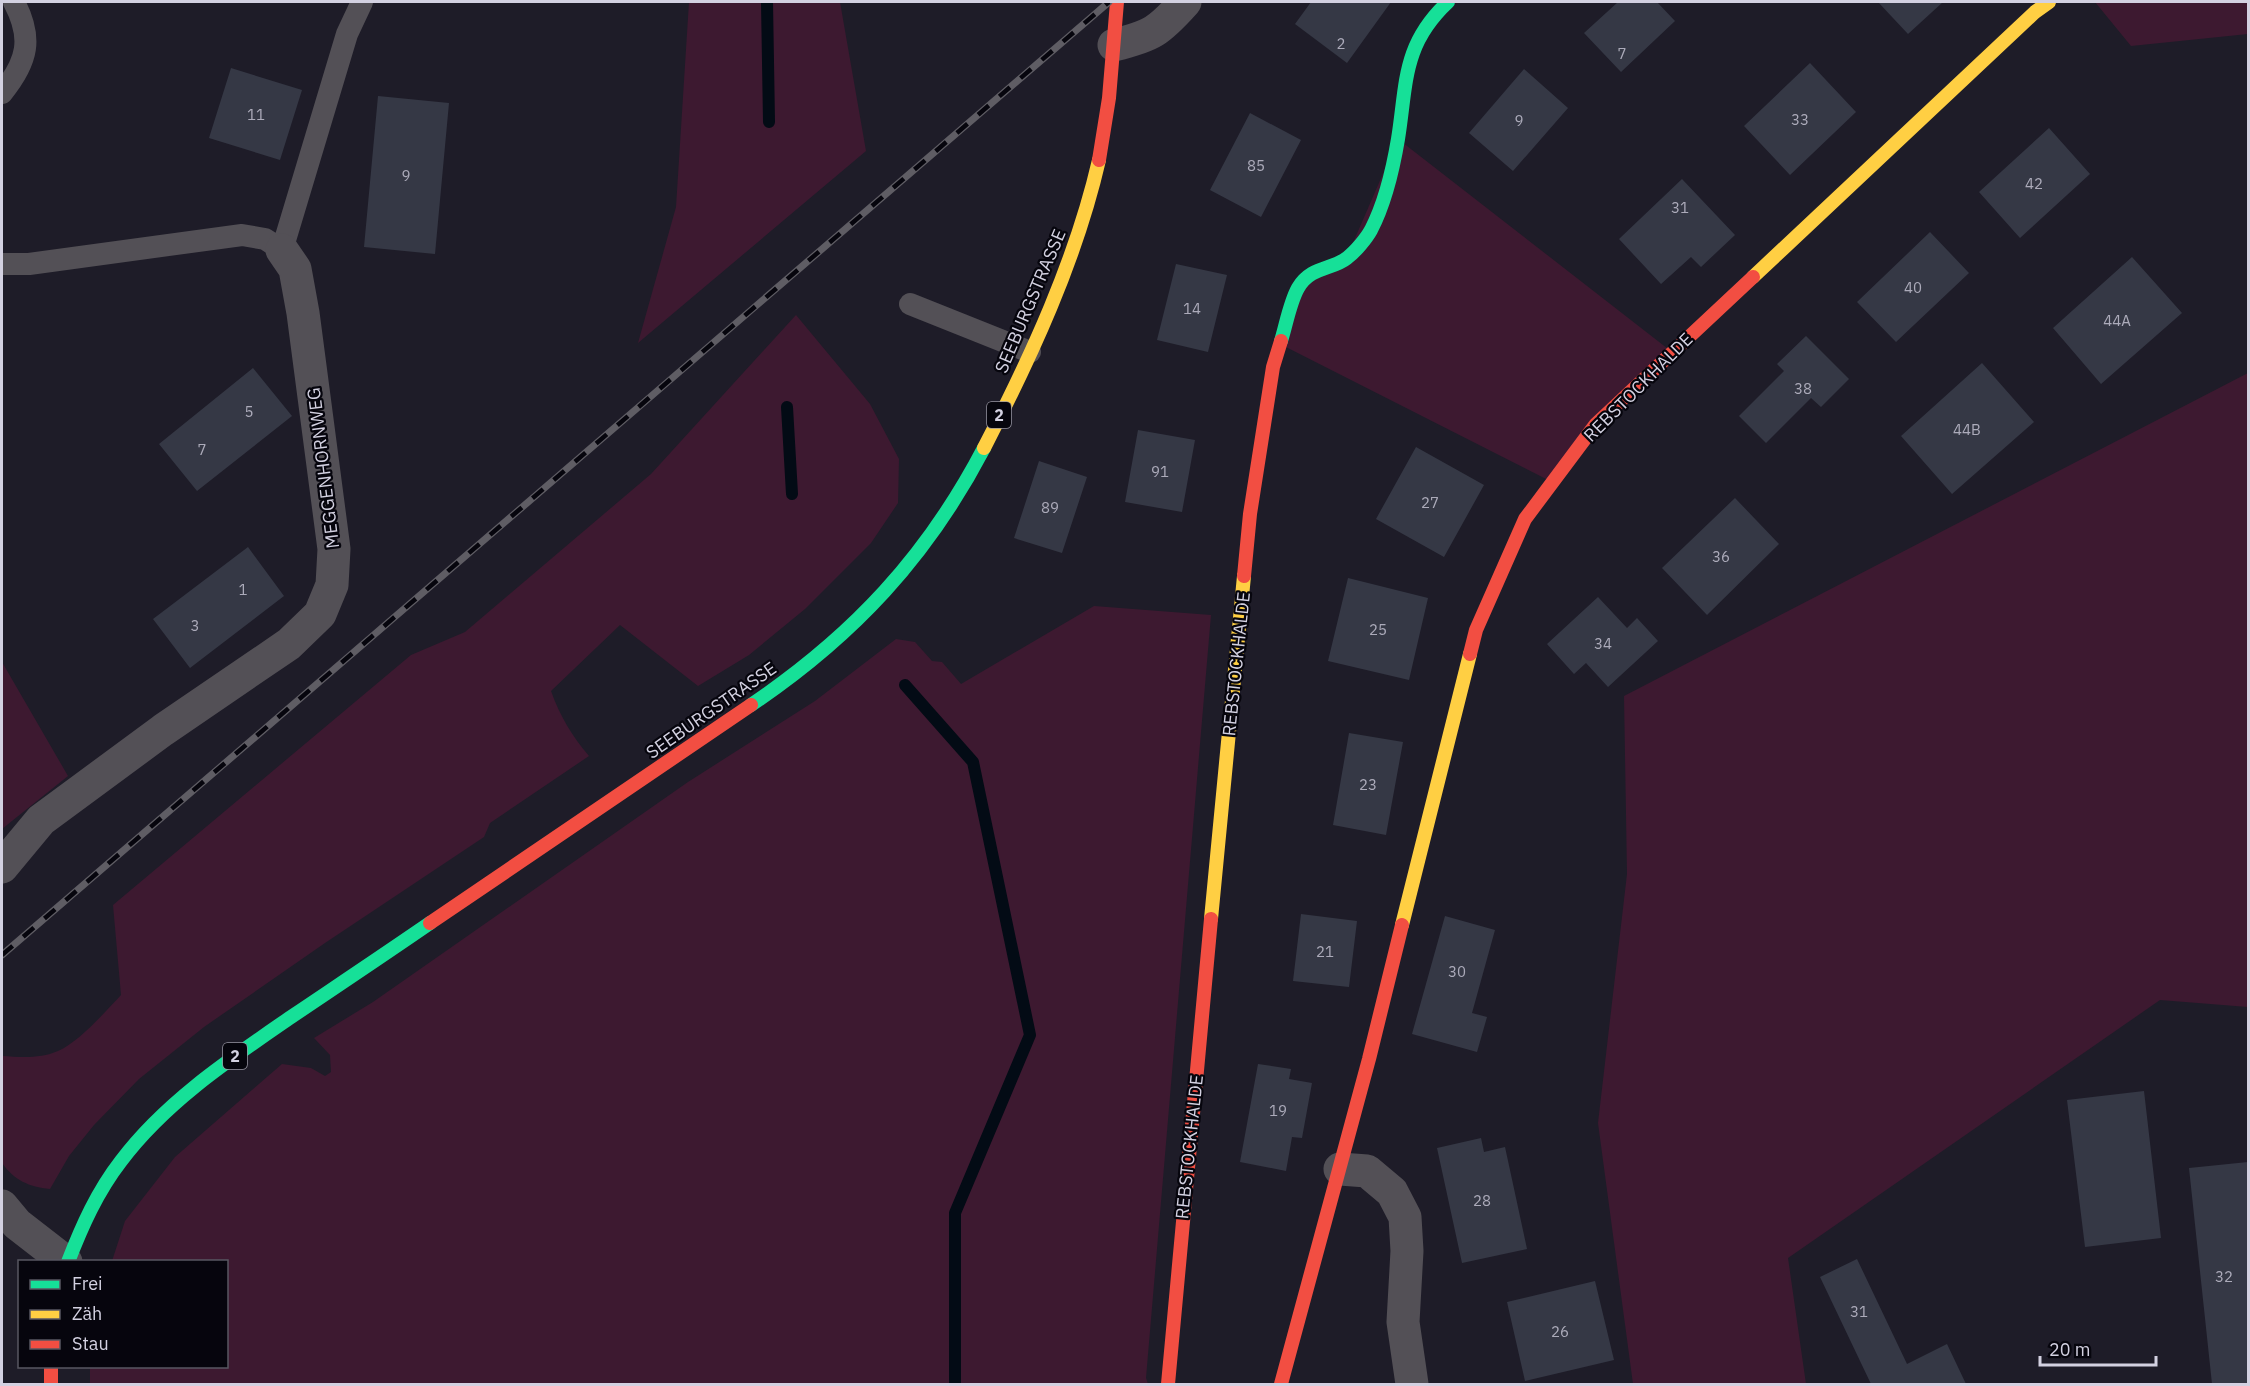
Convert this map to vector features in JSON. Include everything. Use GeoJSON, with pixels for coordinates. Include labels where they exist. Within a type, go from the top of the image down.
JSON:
{"type":"FeatureCollection","features":[{"type":"Feature","properties":{"kind":"street","name":"SEEBURGSTRASSE"},"geometry":{"type":"LineString","coordinates":[[68,1260],[92,1206],[108,1179],[126,1155],[183,1097],[243,1050],[769,693],[837,640],[897,580],[938,525],[985,444],[1030,352],[1066,265],[1100,155],[1108,101],[1117,2]]}},
{"type":"Feature","properties":{"kind":"street"},"geometry":{"type":"LineString","coordinates":[[1114,45],[1153,34],[1165,25],[1185,2]]}},
{"type":"Feature","properties":{"kind":"street","name":"REBSTOCKHALDE"},"geometry":{"type":"LineString","coordinates":[[1168,1384],[1250,514],[1273,366],[1298,288],[1316,270],[1346,260],[1370,232],[1387,188],[1398,139],[1405,77],[1416,44],[1436,14],[1448,2]]}},
{"type":"Feature","properties":{"kind":"street","name":"REBSTOCKHALDE"},"geometry":{"type":"LineString","coordinates":[[1281,1384],[1340,1169],[1476,630],[1525,519],[1596,424],[2035,12],[2049,2]]}},
{"type":"Feature","properties":{"kind":"street","name":"MEGGENHORNWEG"},"geometry":{"type":"LineString","coordinates":[[2,867],[40,820],[163,730],[289,644],[320,614],[332,585],[334,549],[303,313],[295,269],[282,250]]}},
{"type":"Feature","properties":{"kind":"street"},"geometry":{"type":"LineString","coordinates":[[1340,1169],[1367,1172],[1392,1192],[1405,1217],[1407,1251],[1403,1322],[1412,1384]]}},
{"type":"Feature","properties":{"kind":"street"},"geometry":{"type":"LineString","coordinates":[[2,1206],[17,1224],[64,1260]]}},
{"type":"Feature","properties":{"kind":"street"},"geometry":{"type":"LineString","coordinates":[[51,1368],[51,1384]]}},
{"type":"Feature","properties":{"kind":"lane"},"geometry":{"type":"LineString","coordinates":[[2,93],[18,69],[26,44],[24,21],[14,2]]}},
{"type":"Feature","properties":{"kind":"lane"},"geometry":{"type":"LineString","coordinates":[[2,264],[29,264],[242,235],[265,239],[282,250],[347,34],[362,2]]}},
{"type":"Feature","properties":{"kind":"lane"},"geometry":{"type":"LineString","coordinates":[[910,304],[1030,352]]}},
{"type":"Feature","properties":{"kind":"shaded area"},"geometry":{"type":"Polygon","coordinates":[[[689,2],[840,2],[866,151],[638,343],[676,207],[689,2]]]}},
{"type":"Feature","properties":{"kind":"shaded area"},"geometry":{"type":"Polygon","coordinates":[[[2095,2],[2248,2],[2248,34],[2131,46],[2095,2]]]}},
{"type":"Feature","properties":{"kind":"shaded area"},"geometry":{"type":"Polygon","coordinates":[[[1398,139],[1672,352],[1552,482],[1280,344],[1298,288],[1346,259],[1398,139]]]}},
{"type":"Feature","properties":{"kind":"shaded area"},"geometry":{"type":"Polygon","coordinates":[[[796,315],[870,404],[899,459],[898,503],[871,543],[805,609],[749,655],[698,686],[620,625],[551,691],[567,725],[589,756],[490,823],[484,837],[204,1027],[139,1079],[94,1125],[69,1156],[50,1189],[29,1184],[12,1174],[2,1163],[2,1056],[37,1056],[51,1054],[66,1047],[100,1018],[121,995],[113,905],[411,655],[465,632],[651,474],[796,315]]]}},
{"type":"Feature","properties":{"kind":"shaded area"},"geometry":{"type":"Polygon","coordinates":[[[2248,373],[2248,1007],[2160,1000],[1788,1258],[1806,1384],[1633,1384],[1598,1123],[1627,874],[1624,696],[2248,373]]]}},
{"type":"Feature","properties":{"kind":"shaded area"},"geometry":{"type":"Polygon","coordinates":[[[1094,606],[1211,615],[1146,1378],[1148,1384],[90,1384],[90,1368],[228,1368],[228,1260],[112,1260],[125,1221],[175,1157],[282,1064],[311,1068],[325,1076],[331,1072],[330,1055],[314,1038],[373,1002],[688,782],[815,701],[896,639],[915,642],[932,661],[942,662],[961,684],[1094,606]]]}},
{"type":"Feature","properties":{"kind":"shaded area"},"geometry":{"type":"Polygon","coordinates":[[[2,662],[68,776],[2,829],[2,662]]]}},
{"type":"Feature","properties":{"kind":"building"},"geometry":{"type":"Polygon","coordinates":[[[1311,2],[1391,2],[1347,63],[1295,24],[1311,2]]]}},
{"type":"Feature","properties":{"kind":"building"},"geometry":{"type":"Polygon","coordinates":[[[1618,2],[1657,2],[1675,21],[1621,72],[1584,33],[1618,2]]]}},
{"type":"Feature","properties":{"kind":"building"},"geometry":{"type":"Polygon","coordinates":[[[1878,2],[1943,2],[1908,34],[1878,2]]]}},
{"type":"Feature","properties":{"kind":"building"},"geometry":{"type":"Polygon","coordinates":[[[1810,63],[1856,112],[1790,175],[1744,126],[1810,63]]]}},
{"type":"Feature","properties":{"kind":"building"},"geometry":{"type":"Polygon","coordinates":[[[231,68],[302,90],[280,160],[209,138],[231,68]]]}},
{"type":"Feature","properties":{"kind":"building"},"geometry":{"type":"Polygon","coordinates":[[[1524,69],[1568,108],[1513,171],[1469,133],[1524,69]]]}},
{"type":"Feature","properties":{"kind":"building"},"geometry":{"type":"Polygon","coordinates":[[[378,96],[449,103],[435,254],[364,247],[378,96]]]}},
{"type":"Feature","properties":{"kind":"building"},"geometry":{"type":"Polygon","coordinates":[[[1250,113],[1301,140],[1261,217],[1210,190],[1250,113]]]}},
{"type":"Feature","properties":{"kind":"building"},"geometry":{"type":"Polygon","coordinates":[[[2049,128],[2090,174],[2020,238],[1979,192],[2049,128]]]}},
{"type":"Feature","properties":{"kind":"building"},"geometry":{"type":"Polygon","coordinates":[[[1682,179],[1735,235],[1701,267],[1691,257],[1661,284],[1619,239],[1682,179]]]}},
{"type":"Feature","properties":{"kind":"building"},"geometry":{"type":"Polygon","coordinates":[[[1930,232],[1969,273],[1896,342],[1857,302],[1930,232]]]}},
{"type":"Feature","properties":{"kind":"building"},"geometry":{"type":"Polygon","coordinates":[[[2132,257],[2182,313],[2101,384],[2053,328],[2132,257]]]}},
{"type":"Feature","properties":{"kind":"building"},"geometry":{"type":"Polygon","coordinates":[[[1176,264],[1227,275],[1208,352],[1157,340],[1176,264]]]}},
{"type":"Feature","properties":{"kind":"building"},"geometry":{"type":"Polygon","coordinates":[[[1806,336],[1849,379],[1821,407],[1811,398],[1766,443],[1739,416],[1784,371],[1777,364],[1806,336]]]}},
{"type":"Feature","properties":{"kind":"building"},"geometry":{"type":"Polygon","coordinates":[[[1982,363],[2034,422],[1952,494],[1901,436],[1982,363]]]}},
{"type":"Feature","properties":{"kind":"building"},"geometry":{"type":"Polygon","coordinates":[[[253,368],[292,416],[197,491],[159,444],[253,368]]]}},
{"type":"Feature","properties":{"kind":"building"},"geometry":{"type":"Polygon","coordinates":[[[1138,430],[1195,440],[1182,512],[1125,502],[1138,430]]]}},
{"type":"Feature","properties":{"kind":"building"},"geometry":{"type":"Polygon","coordinates":[[[1416,447],[1484,485],[1444,557],[1376,519],[1416,447]]]}},
{"type":"Feature","properties":{"kind":"building"},"geometry":{"type":"Polygon","coordinates":[[[1039,461],[1087,477],[1062,553],[1014,538],[1039,461]]]}},
{"type":"Feature","properties":{"kind":"building"},"geometry":{"type":"Polygon","coordinates":[[[1735,498],[1779,544],[1707,615],[1662,568],[1735,498]]]}},
{"type":"Feature","properties":{"kind":"building"},"geometry":{"type":"Polygon","coordinates":[[[248,547],[284,596],[190,668],[153,619],[248,547]]]}},
{"type":"Feature","properties":{"kind":"building"},"geometry":{"type":"Polygon","coordinates":[[[1348,578],[1428,598],[1409,680],[1328,661],[1348,578]]]}},
{"type":"Feature","properties":{"kind":"building"},"geometry":{"type":"Polygon","coordinates":[[[1598,597],[1627,628],[1637,618],[1658,641],[1608,687],[1586,663],[1574,674],[1547,644],[1598,597]]]}},
{"type":"Feature","properties":{"kind":"building"},"geometry":{"type":"Polygon","coordinates":[[[1349,733],[1403,742],[1386,835],[1333,825],[1349,733]]]}},
{"type":"Feature","properties":{"kind":"building"},"geometry":{"type":"Polygon","coordinates":[[[1301,914],[1357,921],[1349,987],[1293,981],[1301,914]]]}},
{"type":"Feature","properties":{"kind":"building"},"geometry":{"type":"Polygon","coordinates":[[[1445,916],[1495,930],[1472,1013],[1487,1017],[1477,1052],[1412,1034],[1445,916]]]}},
{"type":"Feature","properties":{"kind":"building"},"geometry":{"type":"Polygon","coordinates":[[[1258,1064],[1291,1069],[1289,1079],[1312,1083],[1302,1138],[1292,1137],[1286,1171],[1240,1162],[1258,1064]]]}},
{"type":"Feature","properties":{"kind":"building"},"geometry":{"type":"Polygon","coordinates":[[[2144,1091],[2161,1238],[2085,1247],[2067,1100],[2144,1091]]]}},
{"type":"Feature","properties":{"kind":"building"},"geometry":{"type":"Polygon","coordinates":[[[1481,1138],[1484,1152],[1505,1147],[1527,1249],[1462,1263],[1437,1148],[1481,1138]]]}},
{"type":"Feature","properties":{"kind":"building"},"geometry":{"type":"Polygon","coordinates":[[[2248,1162],[2248,1384],[2212,1384],[2189,1168],[2248,1162]]]}},
{"type":"Feature","properties":{"kind":"building"},"geometry":{"type":"Polygon","coordinates":[[[1857,1259],[1907,1364],[1947,1344],[1966,1384],[1871,1384],[1820,1277],[1857,1259]]]}},
{"type":"Feature","properties":{"kind":"building"},"geometry":{"type":"Polygon","coordinates":[[[1595,1281],[1614,1360],[1525,1381],[1507,1302],[1595,1281]]]}},
{"type":"Feature","properties":{"kind":"waterway"},"geometry":{"type":"LineString","coordinates":[[767,2],[769,122]]}},
{"type":"Feature","properties":{"kind":"waterway"},"geometry":{"type":"LineString","coordinates":[[787,407],[792,494]]}},
{"type":"Feature","properties":{"kind":"waterway"},"geometry":{"type":"LineString","coordinates":[[905,685],[973,762],[1030,1035],[955,1213],[955,1384]]}},
{"type":"Feature","properties":{"kind":"railway"},"geometry":{"type":"LineString","coordinates":[[2,955],[1109,2]]}},
{"type":"Feature","properties":{"kind":"traffic: fast"},"geometry":{"type":"LineString","coordinates":[[1281,341],[1293,300],[1303,281],[1315,272],[1347,258],[1371,230],[1391,174],[1406,82],[1414,49],[1433,18],[1448,2]]}},
{"type":"Feature","properties":{"kind":"traffic: fast"},"geometry":{"type":"LineString","coordinates":[[751,705],[822,651],[884,592],[938,524],[962,488],[984,448]]}},
{"type":"Feature","properties":{"kind":"traffic: fast"},"geometry":{"type":"LineString","coordinates":[[69,1260],[97,1197],[121,1161],[158,1119],[224,1064],[430,923]]}},
{"type":"Feature","properties":{"kind":"traffic: slow"},"geometry":{"type":"LineString","coordinates":[[1753,277],[2035,12],[2049,2]]}},
{"type":"Feature","properties":{"kind":"traffic: slow"},"geometry":{"type":"LineString","coordinates":[[984,448],[1019,379],[1065,271],[1099,160]]}},
{"type":"Feature","properties":{"kind":"traffic: slow"},"geometry":{"type":"LineString","coordinates":[[1211,919],[1244,576]]}},
{"type":"Feature","properties":{"kind":"traffic: slow"},"geometry":{"type":"LineString","coordinates":[[1402,925],[1470,654]]}},
{"type":"Feature","properties":{"kind":"traffic: jam"},"geometry":{"type":"LineString","coordinates":[[1099,160],[1109,98],[1117,2]]}},
{"type":"Feature","properties":{"kind":"traffic: jam"},"geometry":{"type":"LineString","coordinates":[[1470,654],[1476,630],[1525,519],[1596,424],[1753,277]]}},
{"type":"Feature","properties":{"kind":"traffic: jam"},"geometry":{"type":"LineString","coordinates":[[1244,576],[1250,514],[1273,367],[1281,341]]}},
{"type":"Feature","properties":{"kind":"traffic: jam"},"geometry":{"type":"LineString","coordinates":[[430,923],[751,705]]}},
{"type":"Feature","properties":{"kind":"traffic: jam"},"geometry":{"type":"LineString","coordinates":[[1168,1384],[1211,919]]}},
{"type":"Feature","properties":{"kind":"traffic: jam"},"geometry":{"type":"LineString","coordinates":[[1281,1384],[1369,1059],[1402,925]]}},
{"type":"Feature","properties":{"kind":"traffic: jam"},"geometry":{"type":"LineString","coordinates":[[51,1368],[51,1384]]}}]}
